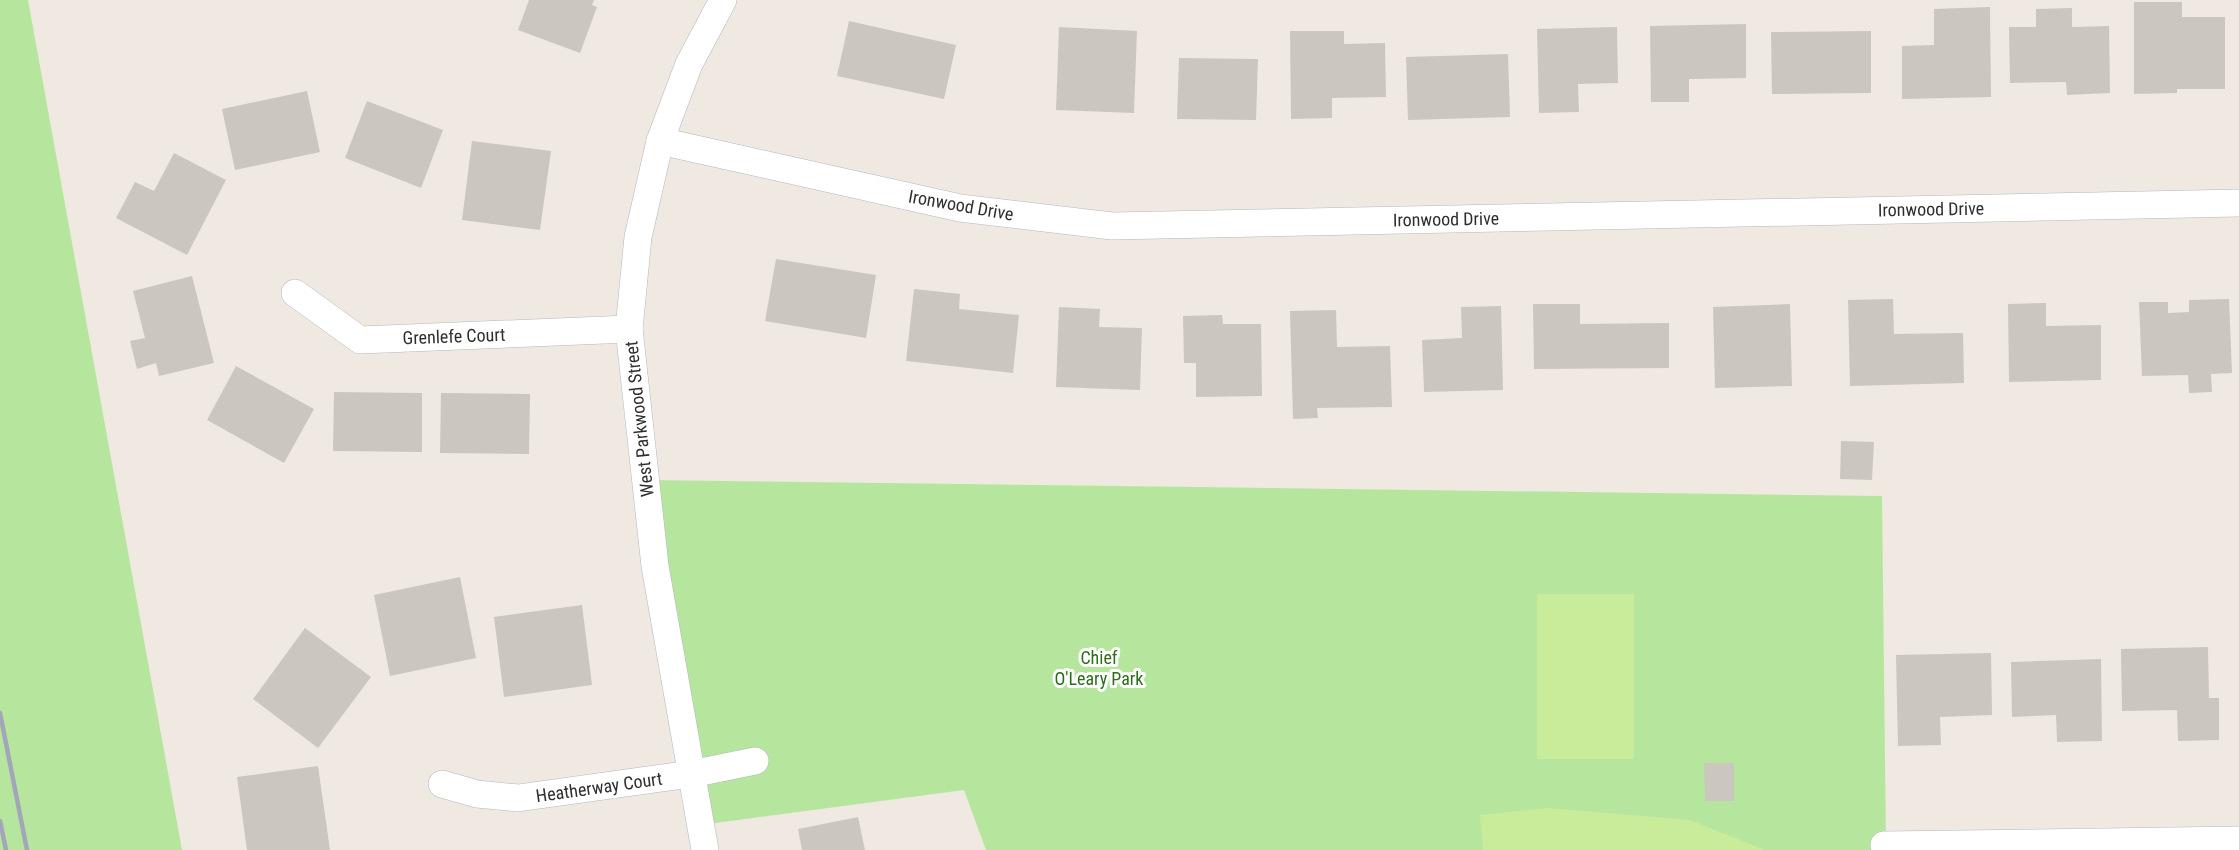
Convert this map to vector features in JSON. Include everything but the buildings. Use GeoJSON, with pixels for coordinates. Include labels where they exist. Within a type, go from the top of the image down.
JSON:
{"type":"FeatureCollection","features":[{"type":"Feature","properties":{"kind":"street","name":"West Parkwood Street"},"geometry":{"type":"LineString","coordinates":[[705,850],[655,566],[629,329],[638,237],[660,141],[689,64],[723,0]]}},
{"type":"Feature","properties":{"kind":"street","name":"Ironwood Drive"},"geometry":{"type":"LineString","coordinates":[[660,141],[960,208],[1112,225],[2239,203]]}},
{"type":"Feature","properties":{"kind":"street","name":"Grenlefe Court"},"geometry":{"type":"LineString","coordinates":[[295,293],[360,340],[629,329]]}},
{"type":"Feature","properties":{"kind":"street","name":"Heatherway Court"},"geometry":{"type":"LineString","coordinates":[[442,784],[477,794],[518,798],[691,774],[755,761]]}},
{"type":"Feature","properties":{"kind":"street"},"geometry":{"type":"LineString","coordinates":[[1884,845],[2239,840]]}},
{"type":"Feature","properties":{"kind":"green space"},"geometry":{"type":"Polygon","coordinates":[[[0,0],[28,0],[182,850],[0,850],[0,0]]]}},
{"type":"Feature","properties":{"kind":"green space","name":"Chief O'Leary Park"},"geometry":{"type":"Polygon","coordinates":[[[646,480],[1882,496],[1886,850],[986,850],[964,790],[700,825],[646,480]]]}},
{"type":"Feature","properties":{"kind":"green space"},"geometry":{"type":"Polygon","coordinates":[[[1537,594],[1634,594],[1634,759],[1537,759],[1537,594]]]}},
{"type":"Feature","properties":{"kind":"green space"},"geometry":{"type":"Polygon","coordinates":[[[1547,808],[1690,820],[1765,850],[1483,850],[1480,815],[1547,808]]]}},
{"type":"Feature","properties":{"kind":"railway"},"geometry":{"type":"LineString","coordinates":[[0,713],[27,850]]}},
{"type":"Feature","properties":{"kind":"railway"},"geometry":{"type":"LineString","coordinates":[[0,821],[6,850]]}}]}
